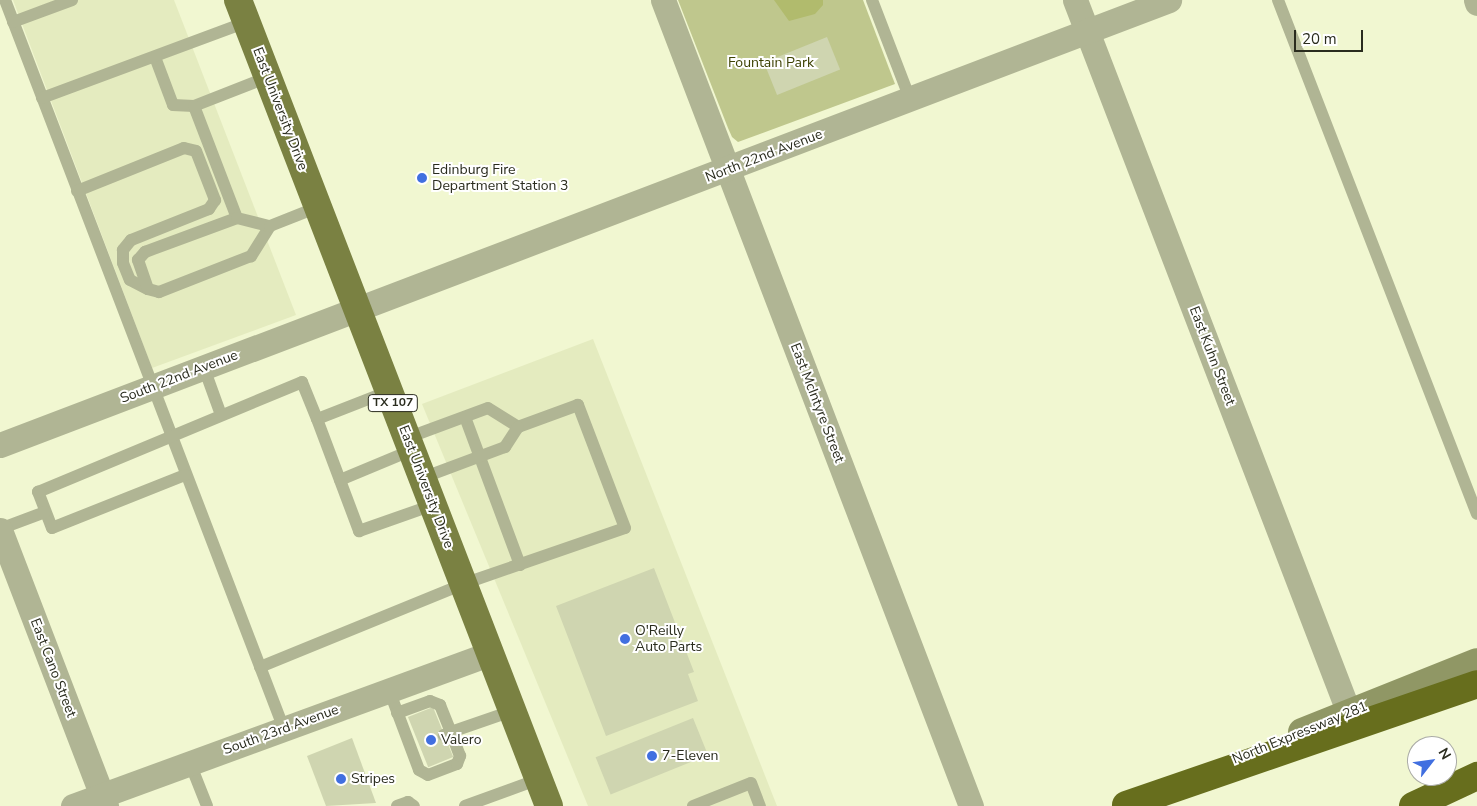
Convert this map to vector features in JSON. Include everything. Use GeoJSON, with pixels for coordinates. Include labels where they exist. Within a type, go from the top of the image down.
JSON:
{"type":"FeatureCollection","features":[{"type":"Feature","properties":{"kind":"highway"},"geometry":{"type":"LineString","coordinates":[[1124,805],[1477,684]]}},
{"type":"Feature","properties":{"kind":"highway"},"geometry":{"type":"LineString","coordinates":[[1413,806],[1477,776]]}},
{"type":"Feature","properties":{"kind":"highway"},"geometry":{"type":"LineString","coordinates":[[1430,806],[1477,788]]}},
{"type":"Feature","properties":{"kind":"main road","name":"East University Drive"},"geometry":{"type":"LineString","coordinates":[[242,11],[549,806]]}},
{"type":"Feature","properties":{"kind":"main road","name":"North Expressway 281"},"geometry":{"type":"LineString","coordinates":[[1124,805],[1477,662]]}},
{"type":"Feature","properties":{"kind":"street","name":"East McIntyre Street"},"geometry":{"type":"LineString","coordinates":[[663,0],[971,806]]}},
{"type":"Feature","properties":{"kind":"street","name":"East Kuhn Street"},"geometry":{"type":"LineString","coordinates":[[1076,0],[1349,713]]}},
{"type":"Feature","properties":{"kind":"street","name":"North 22nd Avenue"},"geometry":{"type":"LineString","coordinates":[[357,309],[727,170],[1169,0]]}},
{"type":"Feature","properties":{"kind":"street","name":"South 22nd Avenue"},"geometry":{"type":"LineString","coordinates":[[0,445],[357,309]]}},
{"type":"Feature","properties":{"kind":"street","name":"East Cano Street"},"geometry":{"type":"LineString","coordinates":[[0,529],[104,800]]}},
{"type":"Feature","properties":{"kind":"street","name":"South 23rd Avenue"},"geometry":{"type":"LineString","coordinates":[[72,806],[104,800],[190,763],[490,653]]}},
{"type":"Feature","properties":{"kind":"lane"},"geometry":{"type":"LineString","coordinates":[[5,0],[185,475],[284,729]]}},
{"type":"Feature","properties":{"kind":"lane"},"geometry":{"type":"LineString","coordinates":[[13,22],[72,0]]}},
{"type":"Feature","properties":{"kind":"lane"},"geometry":{"type":"LineString","coordinates":[[872,0],[910,99]]}},
{"type":"Feature","properties":{"kind":"lane"},"geometry":{"type":"LineString","coordinates":[[1278,0],[1477,514]]}},
{"type":"Feature","properties":{"kind":"lane"},"geometry":{"type":"LineString","coordinates":[[42,98],[155,57],[242,11]]}},
{"type":"Feature","properties":{"kind":"lane"},"geometry":{"type":"LineString","coordinates":[[155,57],[173,105],[194,106],[268,77]]}},
{"type":"Feature","properties":{"kind":"lane"},"geometry":{"type":"LineString","coordinates":[[194,106],[237,218]]}},
{"type":"Feature","properties":{"kind":"lane"},"geometry":{"type":"LineString","coordinates":[[77,191],[184,148],[196,151],[215,200],[209,209],[131,240],[123,250],[123,263],[130,280],[159,292],[251,256],[270,226]]}},
{"type":"Feature","properties":{"kind":"lane"},"geometry":{"type":"LineString","coordinates":[[148,289],[138,260],[145,252],[237,218],[270,226],[318,207]]}},
{"type":"Feature","properties":{"kind":"lane"},"geometry":{"type":"LineString","coordinates":[[204,368],[221,415]]}},
{"type":"Feature","properties":{"kind":"lane"},"geometry":{"type":"LineString","coordinates":[[185,475],[52,528],[38,492],[170,435],[302,382],[359,531],[433,504]]}},
{"type":"Feature","properties":{"kind":"lane"},"geometry":{"type":"LineString","coordinates":[[317,419],[388,391]]}},
{"type":"Feature","properties":{"kind":"lane"},"geometry":{"type":"LineString","coordinates":[[260,667],[463,584],[626,528],[578,405],[518,427],[505,446],[422,478]]}},
{"type":"Feature","properties":{"kind":"lane"},"geometry":{"type":"LineString","coordinates":[[340,480],[409,444],[488,408],[518,427]]}},
{"type":"Feature","properties":{"kind":"lane"},"geometry":{"type":"LineString","coordinates":[[465,417],[520,564]]}},
{"type":"Feature","properties":{"kind":"lane"},"geometry":{"type":"LineString","coordinates":[[0,529],[45,512]]}},
{"type":"Feature","properties":{"kind":"lane"},"geometry":{"type":"LineString","coordinates":[[388,690],[397,713],[415,746],[420,770],[428,775],[457,764],[460,756],[448,734],[440,705],[430,701],[397,713]]}},
{"type":"Feature","properties":{"kind":"lane"},"geometry":{"type":"LineString","coordinates":[[448,734],[512,711]]}},
{"type":"Feature","properties":{"kind":"lane"},"geometry":{"type":"LineString","coordinates":[[190,763],[207,806]]}},
{"type":"Feature","properties":{"kind":"lane"},"geometry":{"type":"LineString","coordinates":[[465,806],[539,779]]}},
{"type":"Feature","properties":{"kind":"lane"},"geometry":{"type":"LineString","coordinates":[[693,806],[720,801],[751,783],[760,806]]}},
{"type":"Feature","properties":{"kind":"lane"},"geometry":{"type":"LineString","coordinates":[[398,806],[408,802],[414,806]]}},
{"type":"Feature","properties":{"kind":"shaded area"},"geometry":{"type":"Polygon","coordinates":[[[13,0],[174,0],[296,315],[152,368],[13,0]]]}},
{"type":"Feature","properties":{"kind":"shaded area"},"geometry":{"type":"Polygon","coordinates":[[[774,0],[823,0],[823,5],[815,14],[789,21],[774,0]]]}},
{"type":"Feature","properties":{"kind":"shaded area"},"geometry":{"type":"Polygon","coordinates":[[[593,339],[777,806],[588,806],[422,404],[593,339]]]}},
{"type":"Feature","properties":{"kind":"green space","name":"Fountain Park"},"geometry":{"type":"Polygon","coordinates":[[[678,0],[863,0],[895,84],[738,142],[732,137],[728,128],[678,0]]]}},
{"type":"Feature","properties":{"kind":"building"},"geometry":{"type":"Polygon","coordinates":[[[827,37],[840,69],[777,95],[764,62],[827,37]]]}},
{"type":"Feature","properties":{"kind":"building","name":"O'Reilly Auto Parts"},"geometry":{"type":"Polygon","coordinates":[[[654,568],[694,672],[688,674],[698,701],[606,736],[556,606],[654,568]]]}},
{"type":"Feature","properties":{"kind":"building","name":"Valero"},"geometry":{"type":"Polygon","coordinates":[[[433,707],[453,757],[428,767],[408,717],[433,707]]]}},
{"type":"Feature","properties":{"kind":"building","name":"7-Eleven"},"geometry":{"type":"Polygon","coordinates":[[[693,718],[708,755],[611,794],[596,757],[693,718]]]}},
{"type":"Feature","properties":{"kind":"building","name":"Stripes"},"geometry":{"type":"Polygon","coordinates":[[[352,738],[376,803],[326,806],[307,756],[352,738]]]}},
{"type":"Feature","properties":{"kind":"place","name":"Edinburg Fire Department Station 3"},"geometry":{"type":"Point","coordinates":[422,178]}},
{"type":"Feature","properties":{"kind":"place","name":"O'Reilly Auto Parts"},"geometry":{"type":"Point","coordinates":[625,639]}},
{"type":"Feature","properties":{"kind":"place","name":"Valero"},"geometry":{"type":"Point","coordinates":[431,740]}},
{"type":"Feature","properties":{"kind":"place","name":"7-Eleven"},"geometry":{"type":"Point","coordinates":[652,756]}},
{"type":"Feature","properties":{"kind":"place","name":"Stripes"},"geometry":{"type":"Point","coordinates":[341,779]}}]}
